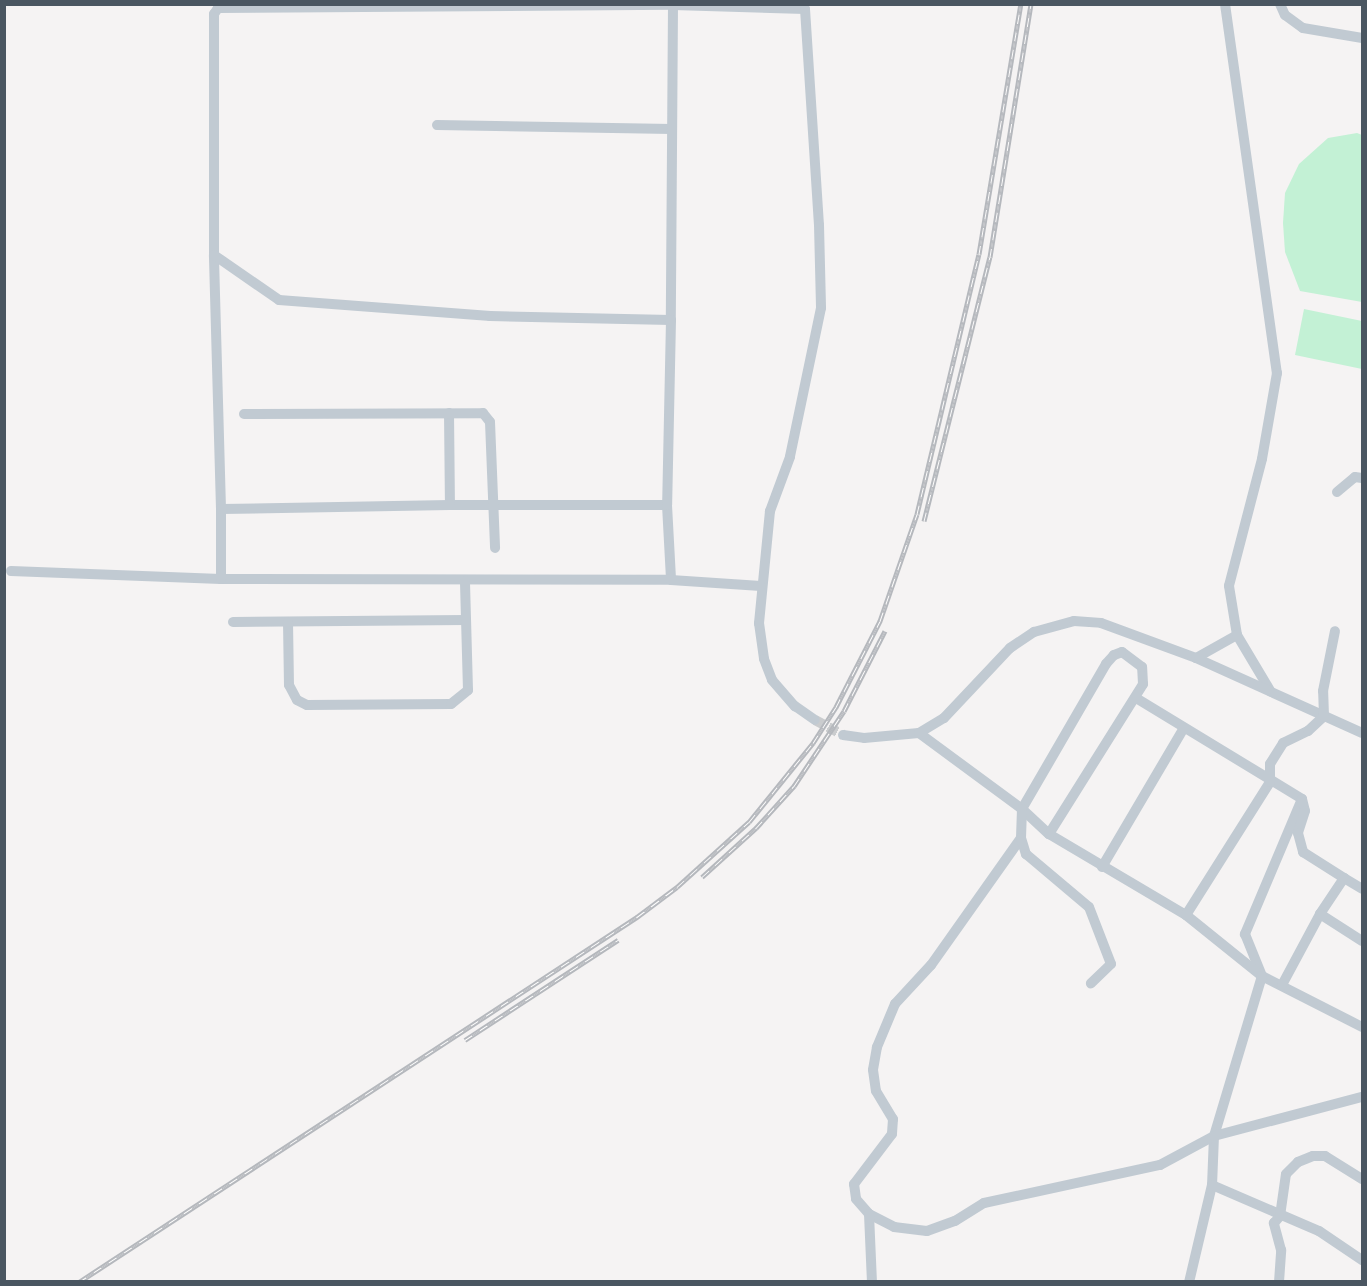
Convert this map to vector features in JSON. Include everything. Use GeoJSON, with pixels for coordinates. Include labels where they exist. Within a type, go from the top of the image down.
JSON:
{"type":"FeatureCollection","features":[{"type":"Feature","properties":{"kind":"street"},"geometry":{"type":"LineString","coordinates":[[1225,4],[1276,373],[1262,459],[1229,586],[1237,635],[1272,692]]}},
{"type":"Feature","properties":{"kind":"street"},"geometry":{"type":"LineString","coordinates":[[1280,4],[1285,15],[1303,28],[1362,38]]}},
{"type":"Feature","properties":{"kind":"street"},"geometry":{"type":"LineString","coordinates":[[671,580],[667,505],[673,5]]}},
{"type":"Feature","properties":{"kind":"street"},"geometry":{"type":"LineString","coordinates":[[221,579],[214,255],[214,14],[218,8],[673,5],[805,7],[819,225],[821,308],[790,457],[770,511],[759,623],[764,659],[772,680],[795,706],[815,720]]}},
{"type":"Feature","properties":{"kind":"street"},"geometry":{"type":"LineString","coordinates":[[437,125],[672,129]]}},
{"type":"Feature","properties":{"kind":"street"},"geometry":{"type":"LineString","coordinates":[[214,255],[279,300],[490,316],[671,320]]}},
{"type":"Feature","properties":{"kind":"street"},"geometry":{"type":"LineString","coordinates":[[449,413],[450,505]]}},
{"type":"Feature","properties":{"kind":"street"},"geometry":{"type":"LineString","coordinates":[[244,414],[483,413],[490,422],[495,548]]}},
{"type":"Feature","properties":{"kind":"street"},"geometry":{"type":"LineString","coordinates":[[1337,492],[1355,477],[1362,478]]}},
{"type":"Feature","properties":{"kind":"street"},"geometry":{"type":"LineString","coordinates":[[221,509],[450,505],[667,505]]}},
{"type":"Feature","properties":{"kind":"street"},"geometry":{"type":"LineString","coordinates":[[11,571],[221,579],[671,580],[762,586]]}},
{"type":"Feature","properties":{"kind":"street"},"geometry":{"type":"LineString","coordinates":[[288,622],[289,685],[297,700],[307,705],[452,704],[468,690],[465,581]]}},
{"type":"Feature","properties":{"kind":"street"},"geometry":{"type":"LineString","coordinates":[[233,622],[466,620]]}},
{"type":"Feature","properties":{"kind":"street"},"geometry":{"type":"LineString","coordinates":[[843,735],[864,738],[920,733],[944,718],[1010,648],[1050,626],[1074,621],[1101,623],[1196,658],[1362,733]]}},
{"type":"Feature","properties":{"kind":"street"},"geometry":{"type":"LineString","coordinates":[[1186,915],[1270,782],[1270,764],[1283,742],[1308,731],[1324,716],[1323,691],[1335,631]]}},
{"type":"Feature","properties":{"kind":"street"},"geometry":{"type":"LineString","coordinates":[[1196,658],[1237,635]]}},
{"type":"Feature","properties":{"kind":"street"},"geometry":{"type":"LineString","coordinates":[[1049,834],[1143,684],[1142,668],[1118,652],[1106,664],[1022,809],[1021,838],[1026,854],[1089,907],[1111,964],[1091,983]]}},
{"type":"Feature","properties":{"kind":"street"},"geometry":{"type":"LineString","coordinates":[[1136,698],[1270,782],[1302,799],[1305,811],[1298,833],[1303,852],[1362,890]]}},
{"type":"Feature","properties":{"kind":"street"},"geometry":{"type":"LineString","coordinates":[[1102,867],[1184,728]]}},
{"type":"Feature","properties":{"kind":"street"},"geometry":{"type":"LineString","coordinates":[[920,733],[1022,809],[1049,834],[1186,915],[1262,976],[1362,1027]]}},
{"type":"Feature","properties":{"kind":"street"},"geometry":{"type":"LineString","coordinates":[[1189,1281],[1212,1185],[1214,1136],[1262,976],[1245,934],[1302,799]]}},
{"type":"Feature","properties":{"kind":"street"},"geometry":{"type":"LineString","coordinates":[[1021,838],[931,965],[895,1004],[877,1047],[873,1070],[876,1091],[893,1119],[892,1134],[854,1184],[856,1199],[869,1214],[894,1227],[927,1231],[955,1221],[984,1203],[1160,1165],[1214,1136],[1362,1097]]}},
{"type":"Feature","properties":{"kind":"street"},"geometry":{"type":"LineString","coordinates":[[1282,985],[1320,914],[1344,878]]}},
{"type":"Feature","properties":{"kind":"street"},"geometry":{"type":"LineString","coordinates":[[1320,914],[1362,941]]}},
{"type":"Feature","properties":{"kind":"street"},"geometry":{"type":"LineString","coordinates":[[1279,1281],[1281,1250],[1274,1222],[1280,1216],[1286,1174],[1313,1156],[1325,1156],[1362,1179]]}},
{"type":"Feature","properties":{"kind":"street"},"geometry":{"type":"LineString","coordinates":[[1212,1185],[1318,1231],[1362,1260]]}},
{"type":"Feature","properties":{"kind":"street"},"geometry":{"type":"LineString","coordinates":[[869,1214],[873,1281]]}},
{"type":"Feature","properties":{"kind":"green space"},"geometry":{"type":"Polygon","coordinates":[[[1357,133],[1362,135],[1362,302],[1300,291],[1285,252],[1283,223],[1285,193],[1299,164],[1328,138],[1357,133]]]}},
{"type":"Feature","properties":{"kind":"green space"},"geometry":{"type":"Polygon","coordinates":[[[1304,309],[1362,321],[1362,369],[1295,355],[1304,309]]]}},
{"type":"Feature","properties":{"kind":"tunnel"},"geometry":{"type":"LineString","coordinates":[[815,720],[843,735]]}},
{"type":"Feature","properties":{"kind":"railway"},"geometry":{"type":"LineString","coordinates":[[79,1282],[637,917],[677,887],[749,822],[813,743],[836,707],[880,621],[917,514],[979,254],[1021,4]]}},
{"type":"Feature","properties":{"kind":"railway"},"geometry":{"type":"LineString","coordinates":[[924,521],[990,257],[1031,4]]}},
{"type":"Feature","properties":{"kind":"railway"},"geometry":{"type":"LineString","coordinates":[[702,877],[756,828],[794,786],[844,711],[885,631]]}},
{"type":"Feature","properties":{"kind":"railway"},"geometry":{"type":"LineString","coordinates":[[465,1040],[618,940]]}}]}
